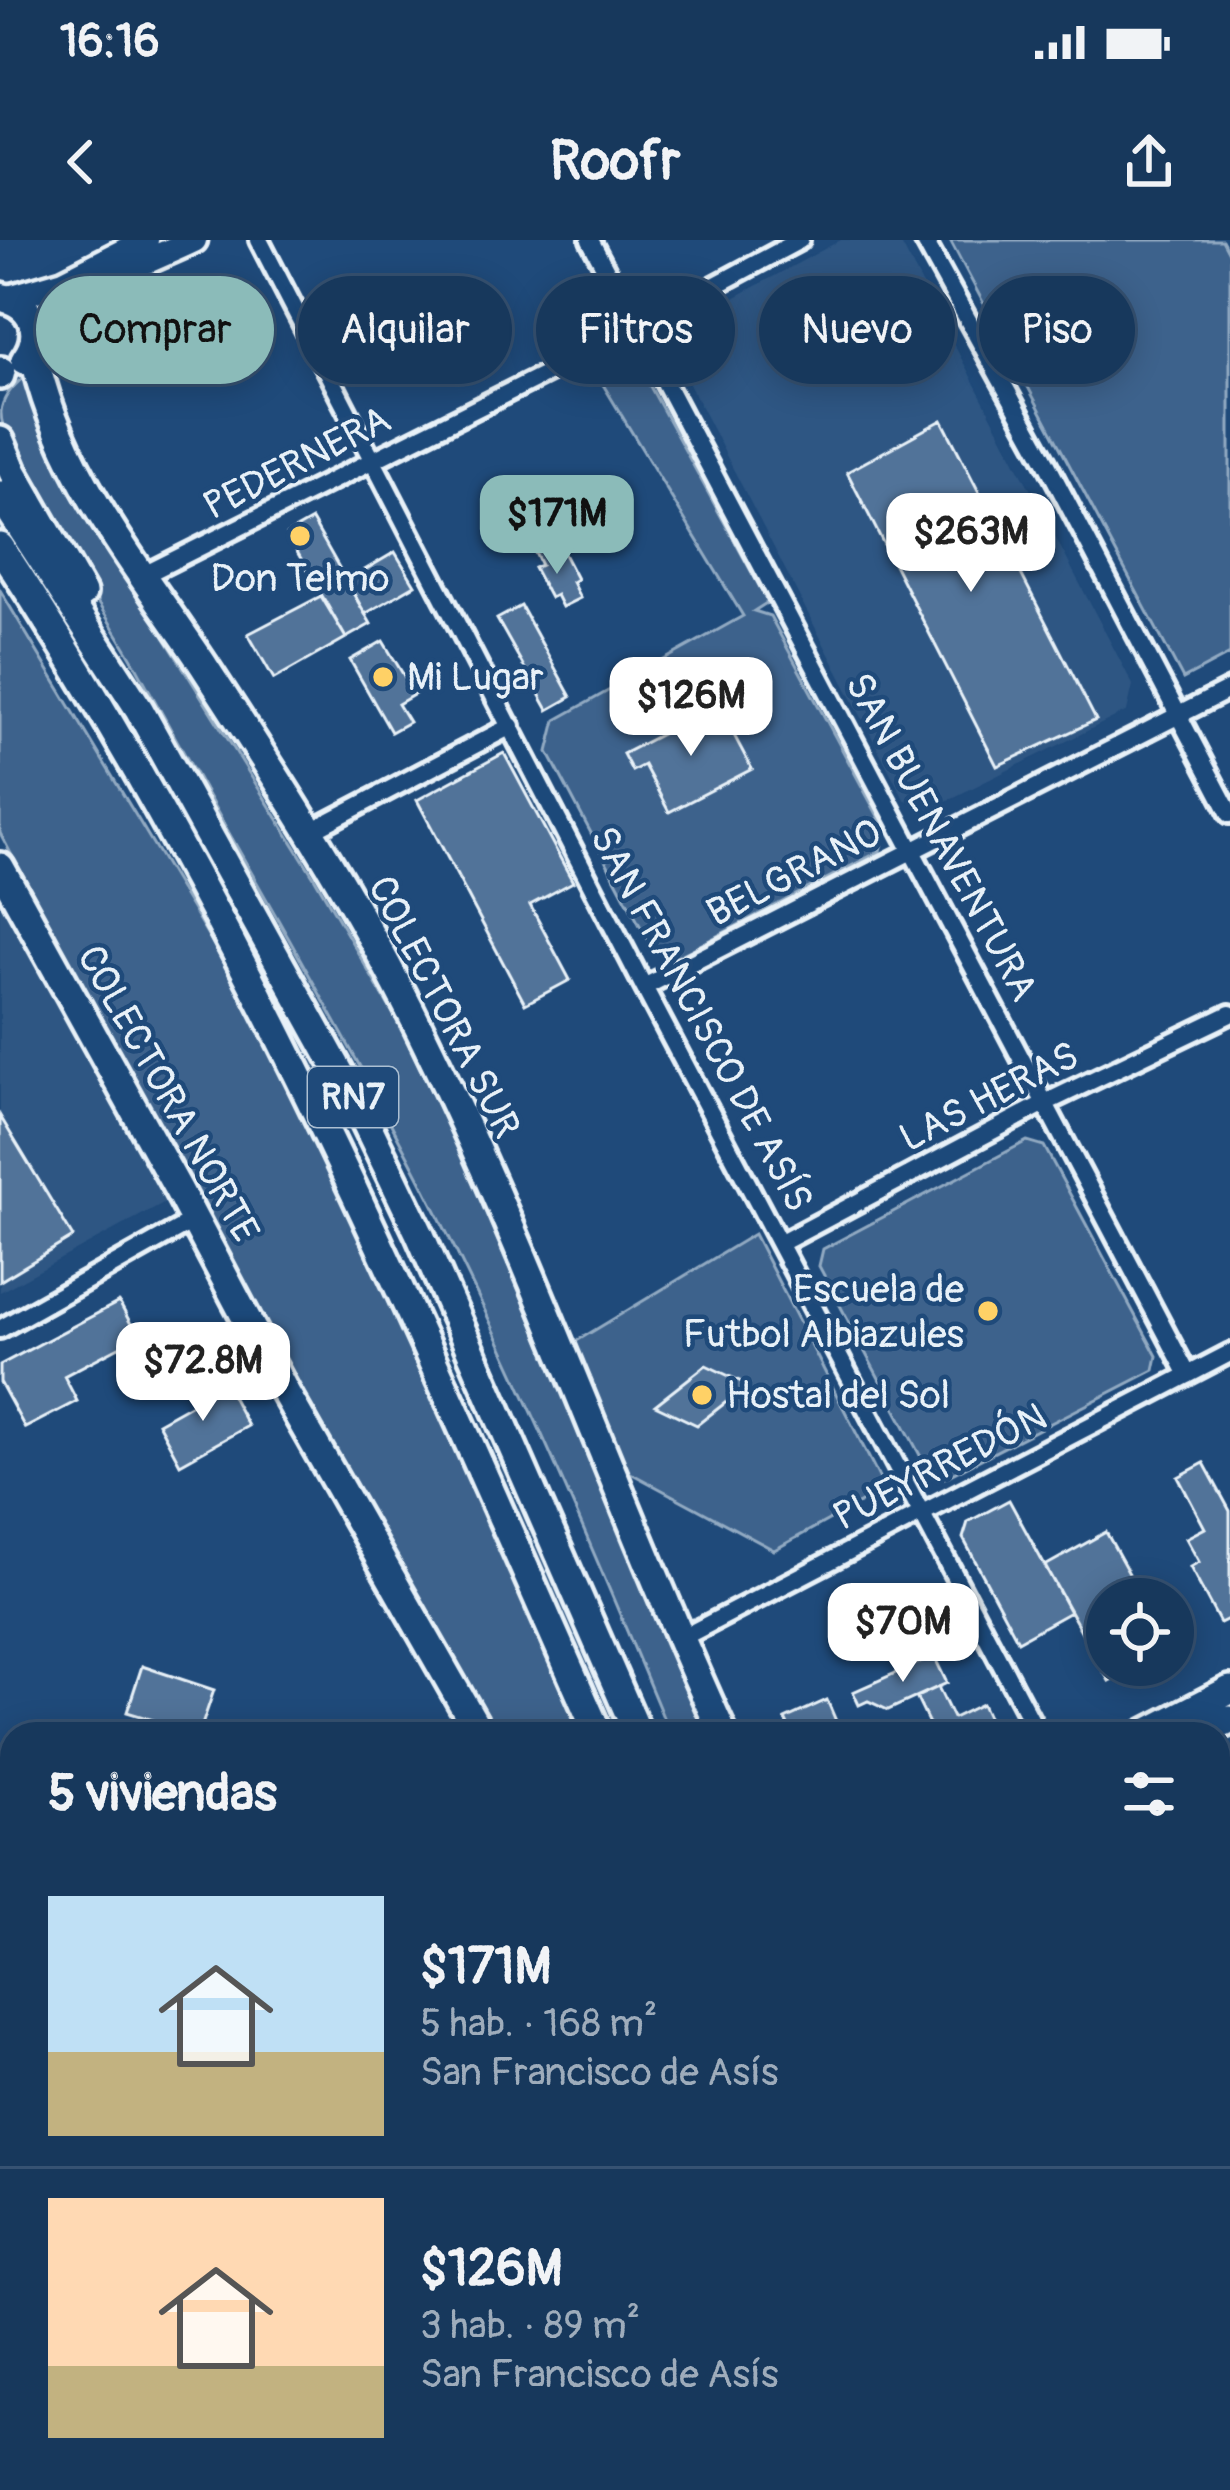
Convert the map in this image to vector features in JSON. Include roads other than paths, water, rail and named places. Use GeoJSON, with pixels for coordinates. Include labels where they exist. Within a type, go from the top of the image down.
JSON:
{"type":"FeatureCollection","features":[{"type":"Feature","properties":{"kind":"main road"},"geometry":{"type":"LineString","coordinates":[[3,297],[64,282],[146,240]]}},
{"type":"Feature","properties":{"kind":"main road"},"geometry":{"type":"LineString","coordinates":[[0,372],[20,365],[48,320],[69,301],[194,240]]}},
{"type":"Feature","properties":{"kind":"main road","name":"COLECTORA SUR"},"geometry":{"type":"LineString","coordinates":[[3,297],[28,311],[36,332],[34,346],[48,411],[97,509],[308,833],[394,980],[572,1369],[718,1722]]}},
{"type":"Feature","properties":{"kind":"main road"},"geometry":{"type":"LineString","coordinates":[[0,441],[208,830]]}},
{"type":"Feature","properties":{"kind":"main road","name":"RN7"},"geometry":{"type":"LineString","coordinates":[[0,495],[107,658],[208,830],[357,1104],[420,1234],[633,1722]]}},
{"type":"Feature","properties":{"kind":"main road","name":"RN7"},"geometry":{"type":"LineString","coordinates":[[0,548],[137,765],[308,1088],[593,1722]]}},
{"type":"Feature","properties":{"kind":"main road","name":"COLECTORA NORTE"},"geometry":{"type":"LineString","coordinates":[[0,867],[285,1392],[473,1722]]}},
{"type":"Feature","properties":{"kind":"main road"},"geometry":{"type":"LineString","coordinates":[[1168,1722],[1230,1690]]}},
{"type":"Feature","properties":{"kind":"street","name":"SAN FRANCISCO DE ASÍS"},"geometry":{"type":"LineString","coordinates":[[260,240],[644,987],[1032,1722]]}},
{"type":"Feature","properties":{"kind":"street","name":"SAN BUENAVENTURA"},"geometry":{"type":"LineString","coordinates":[[590,240],[609,276]]}},
{"type":"Feature","properties":{"kind":"street","name":"PEDERNERA"},"geometry":{"type":"LineString","coordinates":[[733,276],[800,240]]}},
{"type":"Feature","properties":{"kind":"street"},"geometry":{"type":"LineString","coordinates":[[924,240],[1230,814]]}},
{"type":"Feature","properties":{"kind":"street","name":"PEDERNERA"},"geometry":{"type":"LineString","coordinates":[[142,576],[536,379]]}},
{"type":"Feature","properties":{"kind":"street","name":"SAN BUENAVENTURA"},"geometry":{"type":"LineString","coordinates":[[666,384],[1188,1375]]}},
{"type":"Feature","properties":{"kind":"street","name":"BELGRANO"},"geometry":{"type":"LineString","coordinates":[[644,987],[1230,689]]}},
{"type":"Feature","properties":{"kind":"street"},"geometry":{"type":"LineString","coordinates":[[308,833],[511,726]]}},
{"type":"Feature","properties":{"kind":"street","name":"LAS HERAS"},"geometry":{"type":"LineString","coordinates":[[782,1244],[1042,1104],[1230,1014]]}},
{"type":"Feature","properties":{"kind":"street"},"geometry":{"type":"LineString","coordinates":[[0,1329],[194,1220]]}},
{"type":"Feature","properties":{"kind":"street","name":"PUEYRREDÓN"},"geometry":{"type":"LineString","coordinates":[[680,1639],[1230,1353]]}},
{"type":"Feature","properties":{"kind":"place","name":"Don Telmo"},"geometry":{"type":"Point","coordinates":[300,536]}},
{"type":"Feature","properties":{"kind":"place","name":"Mi Lugar"},"geometry":{"type":"Point","coordinates":[383,677]}},
{"type":"Feature","properties":{"kind":"place","name":"Escuela de Futbol Albiazules"},"geometry":{"type":"Point","coordinates":[988,1311]}},
{"type":"Feature","properties":{"kind":"place","name":"Hostal del Sol"},"geometry":{"type":"Point","coordinates":[702,1395]}}]}
